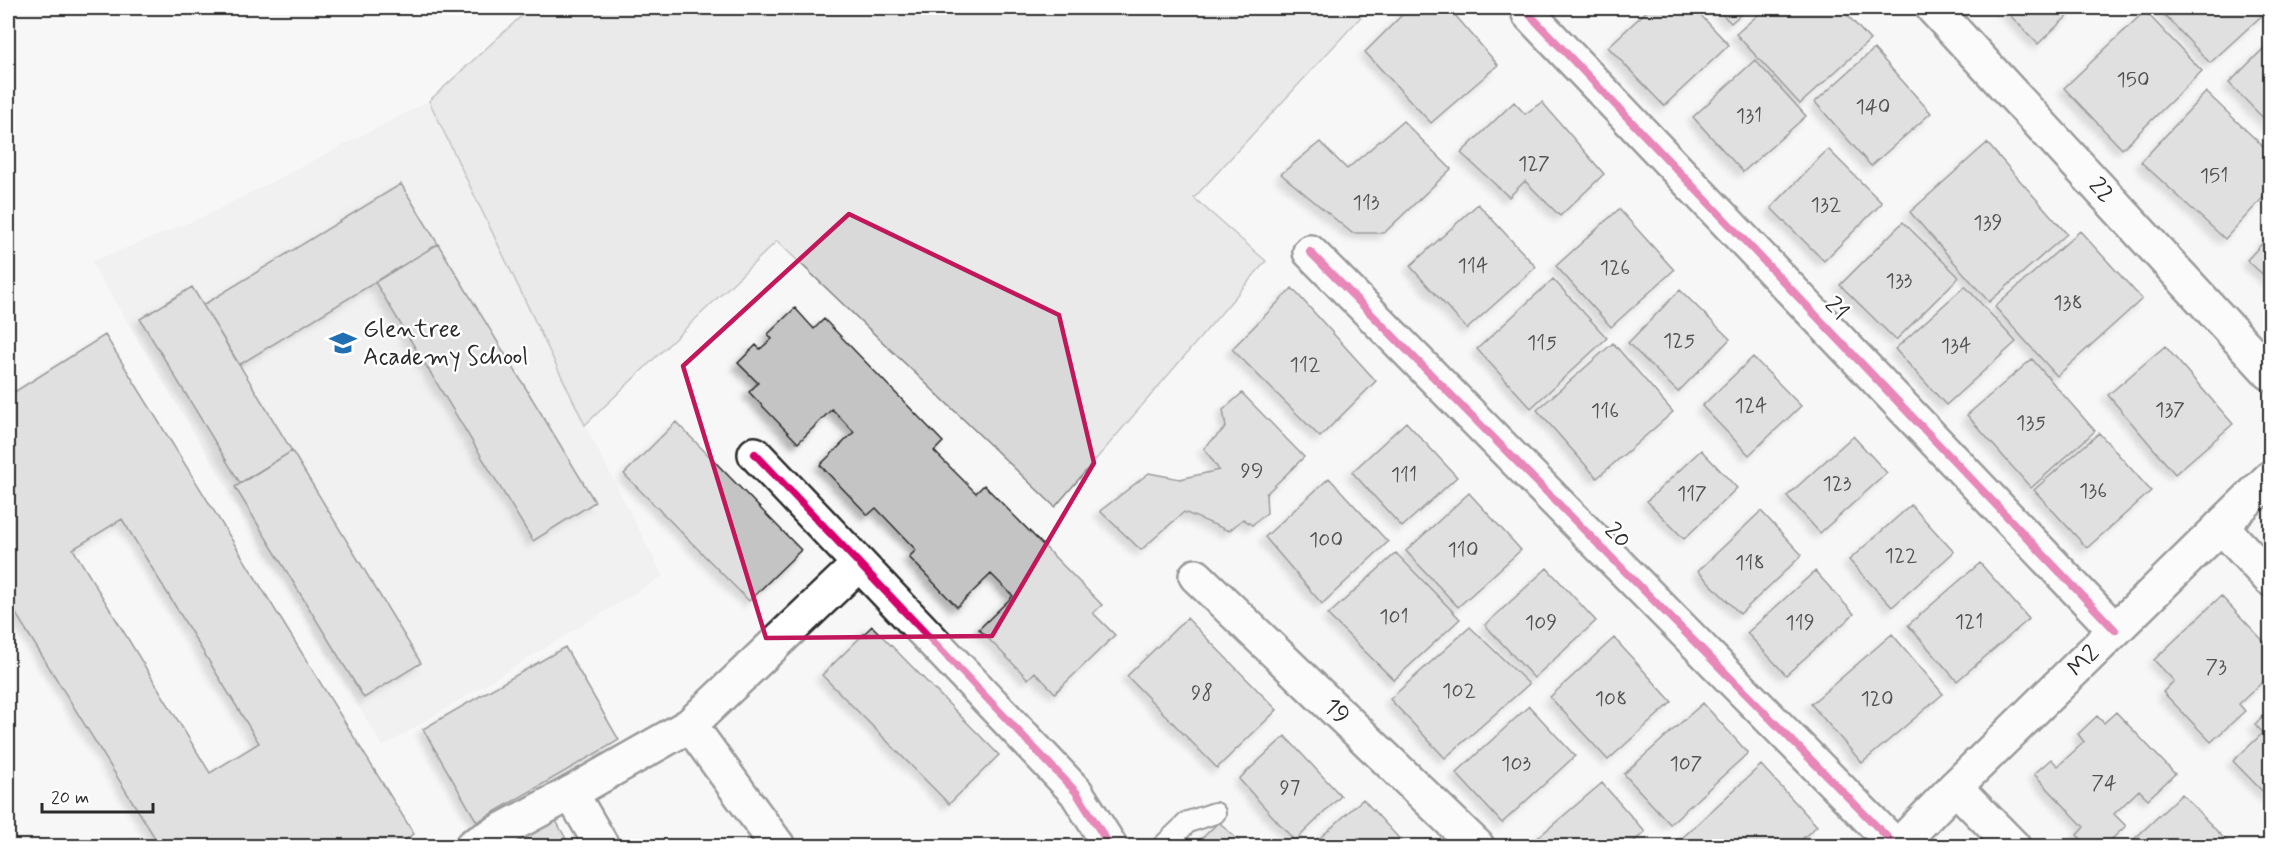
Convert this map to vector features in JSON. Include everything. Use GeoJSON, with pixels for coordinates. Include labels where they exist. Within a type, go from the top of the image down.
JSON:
{"type":"FeatureCollection","features":[{"type":"Feature","properties":{"kind":"street","name":"22"},"geometry":{"type":"LineString","coordinates":[[1933,8],[2271,373]]}},
{"type":"Feature","properties":{"kind":"street","name":"21"},"geometry":{"type":"LineString","coordinates":[[1529,14],[2115,630]]}},
{"type":"Feature","properties":{"kind":"street","name":"20"},"geometry":{"type":"LineString","coordinates":[[1310,252],[1897,846]]}},
{"type":"Feature","properties":{"kind":"street"},"geometry":{"type":"LineString","coordinates":[[755,454],[1076,792],[1110,846]]}},
{"type":"Feature","properties":{"kind":"street","name":"M2"},"geometry":{"type":"LineString","coordinates":[[1897,846],[2271,478]]}},
{"type":"Feature","properties":{"kind":"street"},"geometry":{"type":"LineString","coordinates":[[2221,526],[2271,579]]}},
{"type":"Feature","properties":{"kind":"street"},"geometry":{"type":"LineString","coordinates":[[472,846],[690,725],[859,564]]}},
{"type":"Feature","properties":{"kind":"street","name":"19"},"geometry":{"type":"LineString","coordinates":[[1196,576],[1477,846]]}},
{"type":"Feature","properties":{"kind":"street"},"geometry":{"type":"LineString","coordinates":[[690,725],[778,846]]}},
{"type":"Feature","properties":{"kind":"street"},"geometry":{"type":"LineString","coordinates":[[1955,787],[2013,846]]}},
{"type":"Feature","properties":{"kind":"street"},"geometry":{"type":"LineString","coordinates":[[571,793],[602,846]]}},
{"type":"Feature","properties":{"kind":"lane"},"geometry":{"type":"LineString","coordinates":[[1163,846],[1188,822],[1215,813]]}},
{"type":"Feature","properties":{"kind":"highlighted area"},"geometry":{"type":"Polygon","coordinates":[[[849,214],[1059,315],[1094,463],[992,636],[766,638],[683,366],[849,214]]]}},
{"type":"Feature","properties":{"kind":"shaded area"},"geometry":{"type":"Polygon","coordinates":[[[530,8],[1369,8],[1194,198],[1266,261],[1055,507],[777,241],[585,425],[429,101],[530,8]]]}},
{"type":"Feature","properties":{"kind":"shaded area","name":"Glentree Academy School"},"geometry":{"type":"Polygon","coordinates":[[[429,101],[585,425],[663,576],[383,747],[91,262],[205,216],[429,101]]]}},
{"type":"Feature","properties":{"kind":"building"},"geometry":{"type":"Polygon","coordinates":[[[1409,8],[1449,8],[1498,65],[1431,123],[1365,52],[1409,8]]]}},
{"type":"Feature","properties":{"kind":"building"},"geometry":{"type":"Polygon","coordinates":[[[1650,8],[1694,8],[1729,45],[1664,106],[1608,47],[1650,8]]]}},
{"type":"Feature","properties":{"kind":"building"},"geometry":{"type":"Polygon","coordinates":[[[1716,8],[1748,8],[1731,23],[1716,8]]]}},
{"type":"Feature","properties":{"kind":"building"},"geometry":{"type":"Polygon","coordinates":[[[1766,8],[1841,8],[1870,40],[1800,104],[1736,34],[1766,8]]]}},
{"type":"Feature","properties":{"kind":"building"},"geometry":{"type":"Polygon","coordinates":[[[2003,8],[2076,8],[2038,44],[2003,8]]]}},
{"type":"Feature","properties":{"kind":"building"},"geometry":{"type":"Polygon","coordinates":[[[2158,8],[2270,8],[2210,63],[2158,8]]]}},
{"type":"Feature","properties":{"kind":"building"},"geometry":{"type":"Polygon","coordinates":[[[2145,11],[2202,71],[2122,149],[2064,88],[2145,11]]]}},
{"type":"Feature","properties":{"kind":"building"},"geometry":{"type":"Polygon","coordinates":[[[2270,42],[2270,125],[2229,83],[2270,42]]]}},
{"type":"Feature","properties":{"kind":"building"},"geometry":{"type":"Polygon","coordinates":[[[1874,49],[1931,113],[1871,166],[1815,102],[1874,49]]]}},
{"type":"Feature","properties":{"kind":"building"},"geometry":{"type":"Polygon","coordinates":[[[1755,60],[1806,116],[1743,172],[1693,117],[1755,60]]]}},
{"type":"Feature","properties":{"kind":"building"},"geometry":{"type":"Polygon","coordinates":[[[2206,92],[2270,153],[2270,190],[2225,239],[2141,162],[2206,92]]]}},
{"type":"Feature","properties":{"kind":"building"},"geometry":{"type":"Polygon","coordinates":[[[1514,102],[1525,114],[1542,102],[1604,174],[1560,216],[1525,181],[1509,197],[1461,153],[1514,102]]]}},
{"type":"Feature","properties":{"kind":"building"},"geometry":{"type":"Polygon","coordinates":[[[1403,121],[1451,169],[1384,233],[1352,233],[1281,174],[1320,142],[1347,169],[1403,121]]]}},
{"type":"Feature","properties":{"kind":"building"},"geometry":{"type":"Polygon","coordinates":[[[1987,143],[2067,234],[1989,302],[1910,212],[1987,143]]]}},
{"type":"Feature","properties":{"kind":"building"},"geometry":{"type":"Polygon","coordinates":[[[1828,149],[1882,203],[1824,261],[1771,208],[1828,149]]]}},
{"type":"Feature","properties":{"kind":"building"},"geometry":{"type":"Polygon","coordinates":[[[401,184],[438,244],[239,365],[203,305],[401,184]]]}},
{"type":"Feature","properties":{"kind":"building"},"geometry":{"type":"Polygon","coordinates":[[[1478,204],[1536,267],[1467,329],[1410,266],[1478,204]]]}},
{"type":"Feature","properties":{"kind":"building"},"geometry":{"type":"Polygon","coordinates":[[[1619,209],[1674,270],[1611,327],[1556,266],[1619,209]]]}},
{"type":"Feature","properties":{"kind":"building"},"geometry":{"type":"Polygon","coordinates":[[[1903,222],[1959,277],[1896,340],[1840,285],[1903,222]]]}},
{"type":"Feature","properties":{"kind":"building"},"geometry":{"type":"Polygon","coordinates":[[[2080,231],[2142,299],[2057,376],[1995,307],[2080,231]]]}},
{"type":"Feature","properties":{"kind":"building"},"geometry":{"type":"Polygon","coordinates":[[[2270,235],[2270,281],[2247,260],[2270,235]]]}},
{"type":"Feature","properties":{"kind":"building"},"geometry":{"type":"Polygon","coordinates":[[[438,244],[595,502],[533,541],[375,282],[438,244]]]}},
{"type":"Feature","properties":{"kind":"building"},"geometry":{"type":"Polygon","coordinates":[[[1553,279],[1607,338],[1531,408],[1477,349],[1553,279]]]}},
{"type":"Feature","properties":{"kind":"building"},"geometry":{"type":"Polygon","coordinates":[[[1965,286],[2016,342],[1946,405],[1895,349],[1965,286]]]}},
{"type":"Feature","properties":{"kind":"building"},"geometry":{"type":"Polygon","coordinates":[[[192,287],[292,451],[240,483],[140,319],[192,287]]]}},
{"type":"Feature","properties":{"kind":"building"},"geometry":{"type":"Polygon","coordinates":[[[1292,288],[1376,381],[1320,437],[1232,349],[1292,288]]]}},
{"type":"Feature","properties":{"kind":"building"},"geometry":{"type":"Polygon","coordinates":[[[1680,290],[1730,339],[1678,392],[1628,343],[1680,290]]]}},
{"type":"Feature","properties":{"kind":"building"},"geometry":{"type":"Polygon","coordinates":[[[795,308],[814,329],[824,319],[943,442],[934,451],[976,493],[984,485],[1102,605],[1093,613],[1115,635],[1055,693],[1035,672],[1028,679],[979,629],[1013,596],[991,574],[957,607],[909,557],[916,550],[876,508],[868,515],[820,465],[854,432],[832,409],[798,443],[749,392],[758,383],[738,363],[756,345],[760,349],[772,339],[768,334],[795,308]]]}},
{"type":"Feature","properties":{"kind":"building"},"geometry":{"type":"Polygon","coordinates":[[[105,335],[414,834],[395,846],[160,846],[8,601],[8,396],[105,335]],[[122,519],[73,549],[210,773],[259,743],[122,519]]]}},
{"type":"Feature","properties":{"kind":"building"},"geometry":{"type":"Polygon","coordinates":[[[1613,343],[1673,412],[1597,478],[1537,410],[1613,343]]]}},
{"type":"Feature","properties":{"kind":"building"},"geometry":{"type":"Polygon","coordinates":[[[2165,346],[2233,424],[2175,474],[2108,395],[2165,346]]]}},
{"type":"Feature","properties":{"kind":"building"},"geometry":{"type":"Polygon","coordinates":[[[1753,357],[1801,406],[1749,455],[1702,406],[1753,357]]]}},
{"type":"Feature","properties":{"kind":"building"},"geometry":{"type":"Polygon","coordinates":[[[2032,359],[2095,431],[2031,488],[1967,415],[2032,359]]]}},
{"type":"Feature","properties":{"kind":"building"},"geometry":{"type":"Polygon","coordinates":[[[1242,393],[1304,457],[1266,494],[1267,513],[1252,525],[1243,519],[1229,531],[1184,512],[1141,550],[1100,511],[1149,473],[1180,479],[1219,470],[1204,448],[1226,427],[1223,410],[1242,393]]]}},
{"type":"Feature","properties":{"kind":"building"},"geometry":{"type":"Polygon","coordinates":[[[676,422],[801,550],[749,601],[624,474],[676,422]]]}},
{"type":"Feature","properties":{"kind":"building"},"geometry":{"type":"Polygon","coordinates":[[[1406,422],[1457,477],[1402,527],[1352,472],[1406,422]]]}},
{"type":"Feature","properties":{"kind":"building"},"geometry":{"type":"Polygon","coordinates":[[[2099,433],[2151,491],[2087,548],[2034,490],[2099,433]]]}},
{"type":"Feature","properties":{"kind":"building"},"geometry":{"type":"Polygon","coordinates":[[[1853,436],[1887,473],[1820,533],[1787,496],[1853,436]]]}},
{"type":"Feature","properties":{"kind":"building"},"geometry":{"type":"Polygon","coordinates":[[[1701,450],[1737,488],[1684,539],[1647,501],[1701,450]]]}},
{"type":"Feature","properties":{"kind":"building"},"geometry":{"type":"Polygon","coordinates":[[[292,451],[421,663],[364,698],[235,487],[292,451]]]}},
{"type":"Feature","properties":{"kind":"building"},"geometry":{"type":"Polygon","coordinates":[[[1329,478],[1388,542],[1322,604],[1265,537],[1329,478]]]}},
{"type":"Feature","properties":{"kind":"building"},"geometry":{"type":"Polygon","coordinates":[[[1469,493],[1521,550],[1458,607],[1406,551],[1469,493]]]}},
{"type":"Feature","properties":{"kind":"building"},"geometry":{"type":"Polygon","coordinates":[[[1911,505],[1954,552],[1892,607],[1849,560],[1911,505]]]}},
{"type":"Feature","properties":{"kind":"building"},"geometry":{"type":"Polygon","coordinates":[[[1761,511],[1802,555],[1740,614],[1698,571],[1761,511]]]}},
{"type":"Feature","properties":{"kind":"building"},"geometry":{"type":"Polygon","coordinates":[[[1396,553],[1460,619],[1394,680],[1328,615],[1396,553]]]}},
{"type":"Feature","properties":{"kind":"building"},"geometry":{"type":"Polygon","coordinates":[[[1980,563],[2029,619],[1957,681],[1908,625],[1980,563]]]}},
{"type":"Feature","properties":{"kind":"building"},"geometry":{"type":"Polygon","coordinates":[[[1547,568],[1596,621],[1534,678],[1485,625],[1547,568]]]}},
{"type":"Feature","properties":{"kind":"building"},"geometry":{"type":"Polygon","coordinates":[[[1815,571],[1854,614],[1786,675],[1747,633],[1815,571]]]}},
{"type":"Feature","properties":{"kind":"building"},"geometry":{"type":"Polygon","coordinates":[[[2221,596],[2270,648],[2270,675],[2239,704],[2245,711],[2211,742],[2163,692],[2174,681],[2154,660],[2221,596]]]}},
{"type":"Feature","properties":{"kind":"building"},"geometry":{"type":"Polygon","coordinates":[[[1187,618],[1277,710],[1217,768],[1127,676],[1187,618]]]}},
{"type":"Feature","properties":{"kind":"building"},"geometry":{"type":"Polygon","coordinates":[[[872,626],[999,755],[949,804],[822,675],[872,626]]]}},
{"type":"Feature","properties":{"kind":"building"},"geometry":{"type":"Polygon","coordinates":[[[1470,627],[1529,684],[1445,758],[1390,699],[1470,627]]]}},
{"type":"Feature","properties":{"kind":"building"},"geometry":{"type":"Polygon","coordinates":[[[1892,634],[1943,694],[1862,763],[1811,704],[1892,634]]]}},
{"type":"Feature","properties":{"kind":"building"},"geometry":{"type":"Polygon","coordinates":[[[1614,638],[1672,702],[1608,760],[1550,697],[1614,638]]]}},
{"type":"Feature","properties":{"kind":"building"},"geometry":{"type":"Polygon","coordinates":[[[565,647],[619,740],[477,822],[423,729],[565,647]]]}},
{"type":"Feature","properties":{"kind":"building"},"geometry":{"type":"Polygon","coordinates":[[[1703,703],[1748,753],[1670,824],[1624,774],[1703,703]]]}},
{"type":"Feature","properties":{"kind":"building"},"geometry":{"type":"Polygon","coordinates":[[[1529,706],[1575,756],[1502,823],[1456,773],[1529,706]]]}},
{"type":"Feature","properties":{"kind":"building"},"geometry":{"type":"Polygon","coordinates":[[[2270,709],[2270,799],[2233,761],[2263,733],[2255,724],[2270,709]]]}},
{"type":"Feature","properties":{"kind":"building"},"geometry":{"type":"Polygon","coordinates":[[[2116,712],[2175,774],[2148,799],[2139,790],[2114,814],[2126,826],[2104,846],[2088,846],[2077,835],[2084,827],[2034,774],[2051,759],[2058,766],[2084,742],[2078,734],[2097,716],[2104,723],[2116,712]]]}},
{"type":"Feature","properties":{"kind":"building"},"geometry":{"type":"Polygon","coordinates":[[[1285,736],[1341,796],[1295,841],[1239,779],[1285,736]]]}},
{"type":"Feature","properties":{"kind":"building"},"geometry":{"type":"Polygon","coordinates":[[[1761,765],[1817,826],[1794,846],[1686,846],[1680,840],[1761,765]]]}},
{"type":"Feature","properties":{"kind":"building"},"geometry":{"type":"Polygon","coordinates":[[[1602,783],[1645,832],[1628,846],[1528,846],[1602,783]]]}},
{"type":"Feature","properties":{"kind":"building"},"geometry":{"type":"Polygon","coordinates":[[[2182,794],[2231,846],[2127,846],[2182,794]]]}},
{"type":"Feature","properties":{"kind":"building"},"geometry":{"type":"Polygon","coordinates":[[[1363,799],[1406,846],[1311,846],[1363,799]]]}},
{"type":"Feature","properties":{"kind":"building"},"geometry":{"type":"Polygon","coordinates":[[[555,819],[570,846],[503,846],[555,819]]]}},
{"type":"Feature","properties":{"kind":"building"},"geometry":{"type":"Polygon","coordinates":[[[1219,822],[1244,846],[1194,846],[1219,822]]]}},
{"type":"Feature","properties":{"kind":"cycle path"},"geometry":{"type":"LineString","coordinates":[[1529,14],[2115,630]]}},
{"type":"Feature","properties":{"kind":"cycle path"},"geometry":{"type":"LineString","coordinates":[[1310,252],[1896,846]]}},
{"type":"Feature","properties":{"kind":"cycle path"},"geometry":{"type":"LineString","coordinates":[[755,454],[1076,792],[1110,846]]}},
{"type":"Feature","properties":{"kind":"place","name":"Glentree Academy School"},"geometry":{"type":"Point","coordinates":[343,343]}}]}
